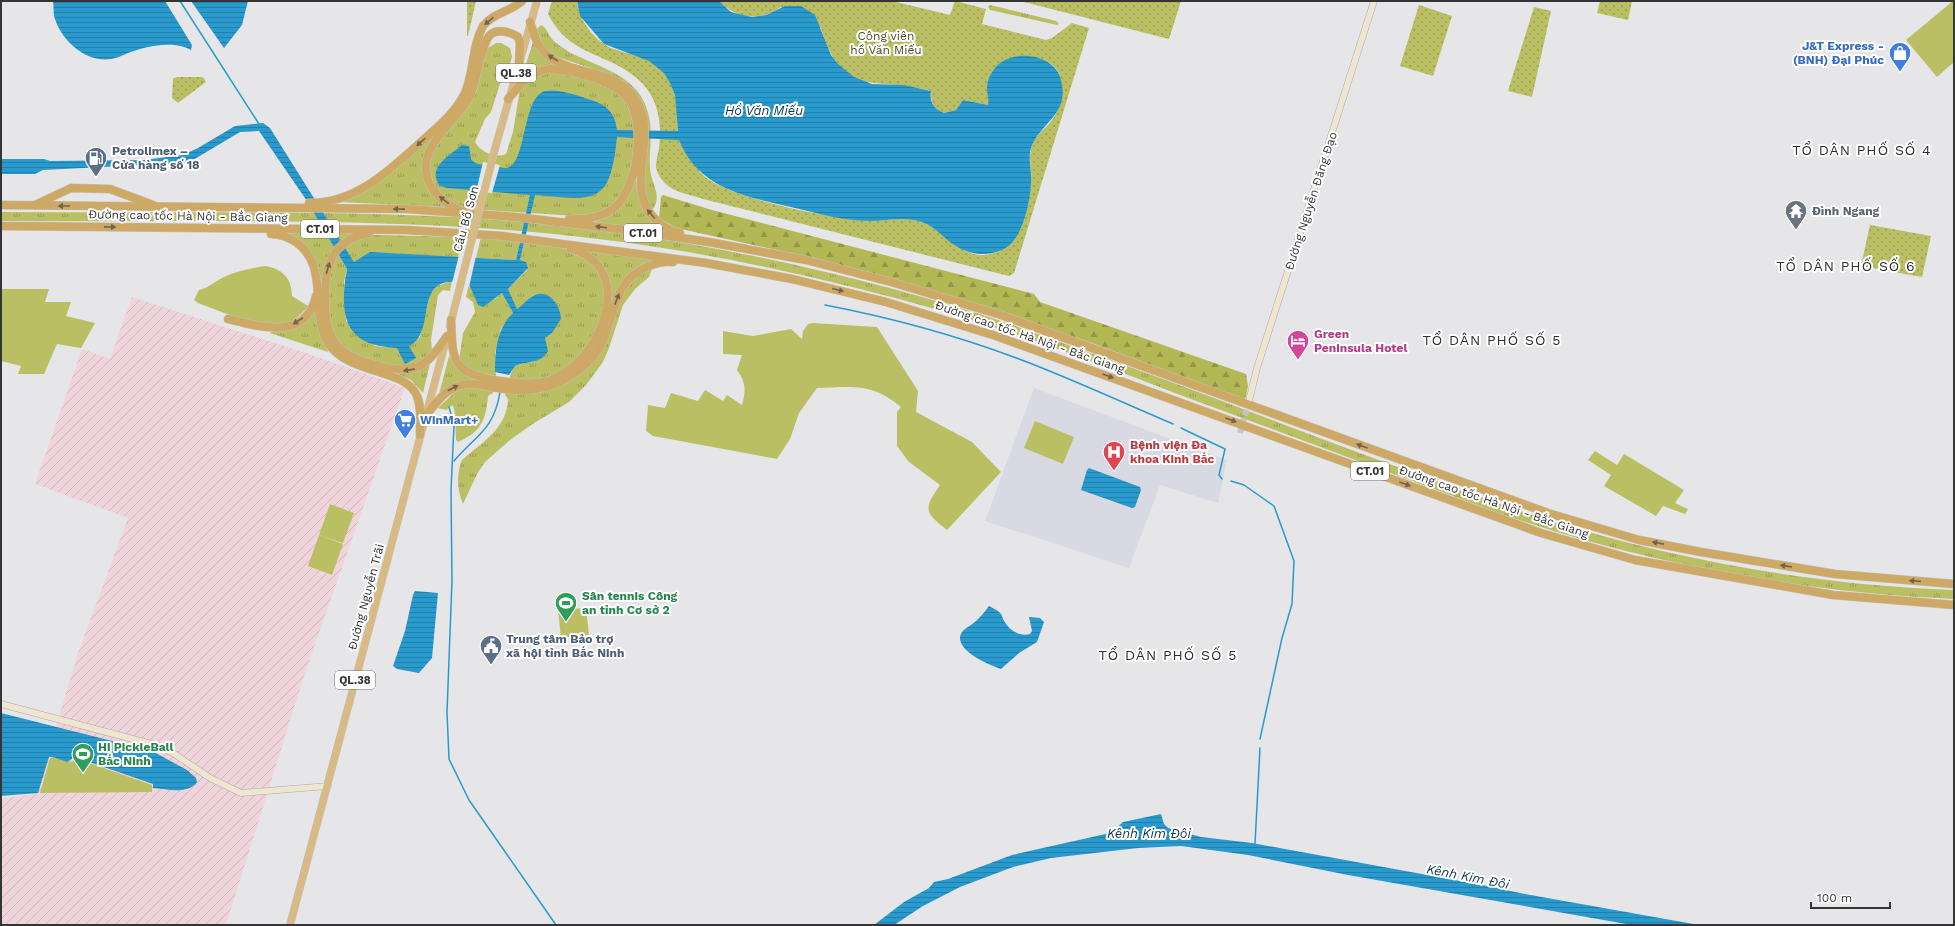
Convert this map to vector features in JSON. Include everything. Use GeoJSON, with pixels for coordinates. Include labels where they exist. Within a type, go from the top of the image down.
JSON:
{"type":"FeatureCollection","features":[{"type":"Feature","properties":{"kind":"highway"},"geometry":{"type":"LineString","coordinates":[[201,207],[228,203],[315,203],[355,192],[372,183],[388,171],[446,119],[464,94],[483,26],[488,20],[514,7],[522,1]]}},
{"type":"Feature","properties":{"kind":"highway","name":"QL.38"},"geometry":{"type":"LineString","coordinates":[[508,99],[537,1]]}},
{"type":"Feature","properties":{"kind":"highway"},"geometry":{"type":"LineString","coordinates":[[530,22],[539,46],[549,56],[563,64],[611,78],[624,86],[635,98],[642,112],[644,124],[640,179],[641,194],[645,206],[662,225],[672,232],[775,250],[806,260]]}},
{"type":"Feature","properties":{"kind":"highway"},"geometry":{"type":"LineString","coordinates":[[480,214],[455,208],[436,194],[429,182],[426,160],[430,148],[437,137],[470,97],[485,44],[490,34],[504,32],[518,37],[520,43],[519,65]]}},
{"type":"Feature","properties":{"kind":"highway"},"geometry":{"type":"LineString","coordinates":[[508,99],[523,81],[532,75],[546,69],[560,70],[602,81],[614,86],[630,102],[638,123],[638,142],[633,174],[626,192],[614,208],[604,214],[588,219],[516,217]]}},
{"type":"Feature","properties":{"kind":"highway","name":"Cầu Bồ Sơn"},"geometry":{"type":"LineString","coordinates":[[457,298],[508,99]]}},
{"type":"Feature","properties":{"kind":"highway"},"geometry":{"type":"LineString","coordinates":[[33,206],[71,188],[110,189],[157,207]]}},
{"type":"Feature","properties":{"kind":"highway","name":"Đường cao tốc Hà Nội - Bắc Giang"},"geometry":{"type":"LineString","coordinates":[[1,206],[407,209],[516,217],[709,242],[806,260],[891,282],[1001,315],[1540,511],[1639,540],[1836,574],[1954,584]]}},
{"type":"Feature","properties":{"kind":"highway","name":"Đường cao tốc Hà Nội - Bắc Giang"},"geometry":{"type":"LineString","coordinates":[[1,226],[398,230],[503,236],[699,262],[800,280],[886,302],[996,336],[1533,530],[1635,560],[1833,595],[1954,605]]}},
{"type":"Feature","properties":{"kind":"highway"},"geometry":{"type":"LineString","coordinates":[[136,228],[161,233],[278,234],[300,245],[311,258],[316,272],[321,322],[326,339],[333,349],[349,362],[403,381],[416,393],[419,402],[420,435]]}},
{"type":"Feature","properties":{"kind":"highway"},"geometry":{"type":"LineString","coordinates":[[447,336],[430,360],[420,367],[412,370],[391,369],[360,361],[350,356],[335,342],[328,326],[325,293],[327,270],[332,258],[341,245],[351,238],[364,234],[462,234]]}},
{"type":"Feature","properties":{"kind":"highway"},"geometry":{"type":"LineString","coordinates":[[451,320],[454,357],[461,368],[472,375],[500,381],[530,384],[550,380],[575,366],[594,344],[599,333],[608,297],[604,276],[592,258],[576,250],[503,236]]}},
{"type":"Feature","properties":{"kind":"highway"},"geometry":{"type":"LineString","coordinates":[[426,415],[447,392],[459,385],[474,384],[527,391],[550,386],[571,376],[586,365],[600,348],[617,296],[623,286],[632,276],[652,265],[670,262],[775,280],[800,280]]}},
{"type":"Feature","properties":{"kind":"highway"},"geometry":{"type":"LineString","coordinates":[[228,320],[258,326],[282,328],[299,321],[306,315],[314,304],[318,289]]}},
{"type":"Feature","properties":{"kind":"highway","name":"Đường Nguyễn Trãi"},"geometry":{"type":"LineString","coordinates":[[290,925],[457,298]]}},
{"type":"Feature","properties":{"kind":"main road","name":"Đường Nguyễn Đăng Đạo"},"geometry":{"type":"LineString","coordinates":[[1249,401],[1257,368],[1374,1]]}},
{"type":"Feature","properties":{"kind":"main road"},"geometry":{"type":"LineString","coordinates":[[1,704],[160,746],[210,778],[241,793],[328,786]]}},
{"type":"Feature","properties":{"kind":"shaded area"},"geometry":{"type":"Polygon","coordinates":[[[132,297],[306,353],[405,388],[305,673],[226,925],[1,925],[1,798],[36,794],[78,653],[128,518],[35,484],[82,349],[110,359],[132,297]]]}},
{"type":"Feature","properties":{"kind":"shaded area","name":"Bệnh viện Đa khoa Kinh Bắc"},"geometry":{"type":"Polygon","coordinates":[[[1034,388],[1227,460],[1218,503],[1160,485],[1129,568],[985,521],[1034,388]]]}},
{"type":"Feature","properties":{"kind":"green space"},"geometry":{"type":"Polygon","coordinates":[[[467,1],[476,1],[468,36],[467,36],[467,1]]]}},
{"type":"Feature","properties":{"kind":"green space","name":"Công viên hồ Văn Miếu"},"geometry":{"type":"Polygon","coordinates":[[[552,1],[577,1],[580,15],[588,28],[599,40],[611,48],[648,60],[664,72],[675,95],[679,134],[701,173],[713,182],[732,191],[755,199],[806,212],[869,221],[898,219],[916,220],[934,228],[956,246],[973,254],[983,255],[996,252],[1006,246],[1014,238],[1025,216],[1030,191],[1030,154],[1032,145],[1056,115],[1061,97],[1062,90],[1060,77],[1056,69],[1050,63],[1031,57],[1011,58],[1002,62],[995,68],[990,77],[988,105],[963,100],[956,110],[944,113],[933,105],[931,91],[863,81],[851,76],[840,66],[830,51],[821,28],[781,7],[765,15],[749,16],[734,12],[719,1],[892,1],[950,15],[955,1],[986,9],[982,24],[1046,40],[1052,38],[1072,23],[1089,28],[1014,273],[1009,276],[703,199],[668,186],[662,180],[656,169],[660,130],[656,105],[648,90],[630,73],[618,65],[580,47],[557,29],[548,14],[552,1]]]}},
{"type":"Feature","properties":{"kind":"green space"},"geometry":{"type":"Polygon","coordinates":[[[1020,1],[1181,1],[1169,39],[1020,1]]]}},
{"type":"Feature","properties":{"kind":"green space"},"geometry":{"type":"Polygon","coordinates":[[[1600,1],[1632,1],[1628,20],[1597,13],[1600,1]]]}},
{"type":"Feature","properties":{"kind":"green space"},"geometry":{"type":"Polygon","coordinates":[[[1953,1],[1954,62],[1937,77],[1906,40],[1953,1]]]}},
{"type":"Feature","properties":{"kind":"green space"},"geometry":{"type":"Polygon","coordinates":[[[990,5],[1056,21],[1059,24],[1057,25],[990,10],[988,7],[990,5]]]}},
{"type":"Feature","properties":{"kind":"green space"},"geometry":{"type":"Polygon","coordinates":[[[1419,5],[1452,16],[1433,76],[1400,66],[1419,5]]]}},
{"type":"Feature","properties":{"kind":"green space"},"geometry":{"type":"Polygon","coordinates":[[[1534,7],[1551,11],[1532,97],[1508,91],[1534,7]]]}},
{"type":"Feature","properties":{"kind":"green space"},"geometry":{"type":"Polygon","coordinates":[[[541,25],[560,46],[569,52],[620,76],[631,84],[640,94],[646,107],[650,122],[650,168],[657,199],[653,209],[650,209],[643,188],[647,135],[605,73],[557,57],[542,45],[537,34],[537,29],[541,25]]]}},
{"type":"Feature","properties":{"kind":"green space"},"geometry":{"type":"Polygon","coordinates":[[[533,42],[569,69],[522,77],[533,42]]]}},
{"type":"Feature","properties":{"kind":"green space"},"geometry":{"type":"Polygon","coordinates":[[[496,43],[501,43],[510,48],[512,57],[508,71],[504,71],[491,112],[485,119],[475,142],[481,149],[489,154],[497,156],[506,154],[513,132],[520,89],[535,76],[549,72],[585,79],[612,88],[628,104],[636,126],[631,172],[623,191],[610,207],[596,214],[575,216],[470,209],[451,202],[444,198],[439,192],[432,178],[428,159],[488,48],[496,43]]]}},
{"type":"Feature","properties":{"kind":"green space"},"geometry":{"type":"Polygon","coordinates":[[[177,77],[203,77],[206,82],[178,103],[172,98],[173,79],[177,77]]]}},
{"type":"Feature","properties":{"kind":"green space"},"geometry":{"type":"Polygon","coordinates":[[[438,131],[424,163],[445,207],[339,202],[381,181],[438,131]]]}},
{"type":"Feature","properties":{"kind":"green space"},"geometry":{"type":"Polygon","coordinates":[[[636,177],[638,194],[642,207],[650,218],[663,231],[595,222],[606,216],[636,177]]]}},
{"type":"Feature","properties":{"kind":"green space"},"geometry":{"type":"Polygon","coordinates":[[[663,195],[712,210],[1034,294],[1040,302],[1246,374],[1248,386],[1245,400],[1092,343],[918,286],[818,259],[676,228],[659,218],[661,197],[663,195]]]}},
{"type":"Feature","properties":{"kind":"green space"},"geometry":{"type":"Polygon","coordinates":[[[1,212],[342,213],[455,217],[518,221],[643,236],[767,259],[890,288],[950,305],[1028,330],[1491,501],[1598,535],[1698,559],[1800,576],[1851,583],[1954,590],[1954,599],[1837,590],[1778,582],[1720,572],[1605,546],[1493,511],[1081,357],[1012,333],[942,311],[873,292],[803,275],[698,254],[581,237],[498,229],[333,222],[1,221],[1,212]]]}},
{"type":"Feature","properties":{"kind":"green space"},"geometry":{"type":"Polygon","coordinates":[[[1870,225],[1931,236],[1922,277],[1861,266],[1870,225]]]}},
{"type":"Feature","properties":{"kind":"green space"},"geometry":{"type":"Polygon","coordinates":[[[286,231],[360,231],[326,262],[321,283],[316,264],[298,240],[286,231]]]}},
{"type":"Feature","properties":{"kind":"green space"},"geometry":{"type":"Polygon","coordinates":[[[370,235],[464,237],[458,257],[427,256],[354,262],[344,246],[350,242],[370,235]]]}},
{"type":"Feature","properties":{"kind":"green space"},"geometry":{"type":"Polygon","coordinates":[[[481,237],[520,242],[516,260],[476,258],[481,237]]]}},
{"type":"Feature","properties":{"kind":"green space"},"geometry":{"type":"Polygon","coordinates":[[[524,243],[558,247],[582,255],[589,260],[600,274],[604,290],[603,307],[598,324],[589,341],[578,356],[565,368],[551,376],[535,380],[509,379],[514,366],[535,361],[545,338],[552,333],[533,295],[517,310],[508,289],[527,270],[526,262],[520,260],[524,243]]]}},
{"type":"Feature","properties":{"kind":"green space"},"geometry":{"type":"Polygon","coordinates":[[[585,248],[660,259],[625,279],[612,301],[607,276],[602,266],[585,248]]]}},
{"type":"Feature","properties":{"kind":"green space"},"geometry":{"type":"Polygon","coordinates":[[[338,254],[347,269],[344,282],[346,321],[375,346],[397,348],[409,346],[420,337],[430,294],[437,286],[452,281],[450,291],[443,290],[438,295],[431,340],[432,350],[426,360],[417,364],[406,366],[380,363],[345,349],[338,342],[331,327],[327,300],[331,266],[338,254]]]}},
{"type":"Feature","properties":{"kind":"green space"},"geometry":{"type":"Polygon","coordinates":[[[266,266],[277,269],[285,275],[292,290],[292,296],[308,306],[298,317],[285,324],[275,326],[256,323],[226,314],[194,300],[199,290],[206,288],[224,277],[244,270],[266,266]]]}},
{"type":"Feature","properties":{"kind":"green space"},"geometry":{"type":"Polygon","coordinates":[[[652,269],[649,277],[635,289],[623,305],[603,362],[586,385],[569,402],[531,425],[510,440],[485,462],[477,474],[463,504],[459,493],[458,482],[462,460],[485,441],[498,427],[507,409],[508,399],[505,395],[506,391],[542,391],[565,384],[577,376],[587,367],[619,297],[635,277],[652,269]]]}},
{"type":"Feature","properties":{"kind":"green space"},"geometry":{"type":"Polygon","coordinates":[[[469,284],[495,299],[502,293],[513,313],[501,328],[495,353],[496,376],[471,371],[459,360],[463,333],[475,312],[473,302],[466,297],[469,284]]]}},
{"type":"Feature","properties":{"kind":"green space"},"geometry":{"type":"Polygon","coordinates":[[[1,289],[49,289],[45,302],[71,302],[66,316],[95,323],[81,348],[57,344],[44,374],[18,374],[21,366],[1,361],[1,289]]]}},
{"type":"Feature","properties":{"kind":"green space"},"geometry":{"type":"Polygon","coordinates":[[[315,308],[328,352],[270,333],[284,331],[315,308]]]}},
{"type":"Feature","properties":{"kind":"green space"},"geometry":{"type":"Polygon","coordinates":[[[813,323],[877,327],[918,391],[916,412],[972,442],[1001,472],[947,530],[930,514],[928,509],[931,499],[940,485],[909,462],[897,446],[897,412],[901,407],[880,393],[871,390],[851,387],[817,388],[799,413],[790,439],[777,459],[653,436],[646,431],[648,405],[665,408],[671,393],[698,401],[705,390],[723,401],[727,395],[742,405],[744,383],[737,370],[742,355],[723,354],[723,331],[753,336],[791,329],[802,339],[803,331],[808,324],[813,323]]]}},
{"type":"Feature","properties":{"kind":"green space"},"geometry":{"type":"Polygon","coordinates":[[[449,356],[456,366],[467,375],[483,380],[438,398],[449,356]]]}},
{"type":"Feature","properties":{"kind":"green space"},"geometry":{"type":"Polygon","coordinates":[[[430,364],[423,393],[411,380],[395,373],[415,372],[430,364]]]}},
{"type":"Feature","properties":{"kind":"green space"},"geometry":{"type":"Polygon","coordinates":[[[471,387],[493,389],[493,393],[488,396],[486,412],[481,424],[472,434],[458,442],[456,440],[455,414],[453,405],[446,410],[438,408],[456,391],[471,387]]]}},
{"type":"Feature","properties":{"kind":"green space"},"geometry":{"type":"Polygon","coordinates":[[[1035,421],[1074,437],[1063,464],[1024,448],[1035,421]]]}},
{"type":"Feature","properties":{"kind":"green space"},"geometry":{"type":"Polygon","coordinates":[[[1595,451],[1617,465],[1624,454],[1684,490],[1675,503],[1688,509],[1685,514],[1663,506],[1656,516],[1604,486],[1611,475],[1588,460],[1595,451]]]}},
{"type":"Feature","properties":{"kind":"green space"},"geometry":{"type":"Polygon","coordinates":[[[330,504],[354,513],[343,543],[319,535],[330,504]]]}},
{"type":"Feature","properties":{"kind":"green space"},"geometry":{"type":"Polygon","coordinates":[[[319,535],[343,544],[332,575],[308,566],[319,535]]]}},
{"type":"Feature","properties":{"kind":"green space"},"geometry":{"type":"Polygon","coordinates":[[[586,608],[589,635],[561,638],[558,610],[586,608]]]}},
{"type":"Feature","properties":{"kind":"green space","name":"Hi PickleBall Bắc Ninh"},"geometry":{"type":"Polygon","coordinates":[[[53,757],[72,762],[75,758],[152,785],[152,792],[40,793],[50,758],[53,757]]]}},
{"type":"Feature","properties":{"kind":"water"},"geometry":{"type":"Polygon","coordinates":[[[53,1],[165,1],[192,45],[191,50],[177,45],[160,45],[143,48],[111,59],[93,58],[76,49],[63,35],[54,17],[53,1]]]}},
{"type":"Feature","properties":{"kind":"water"},"geometry":{"type":"Polygon","coordinates":[[[191,1],[248,1],[242,25],[224,48],[191,1]]]}},
{"type":"Feature","properties":{"kind":"water","name":"Hồ Văn Miếu"},"geometry":{"type":"Polygon","coordinates":[[[577,1],[719,1],[731,12],[752,17],[766,15],[785,6],[801,6],[815,15],[831,55],[838,64],[854,77],[872,84],[904,85],[931,91],[933,105],[944,113],[956,110],[963,100],[988,105],[987,88],[990,76],[997,66],[1007,59],[1020,56],[1029,56],[1047,61],[1060,75],[1063,96],[1056,113],[1038,135],[1030,152],[1030,194],[1026,214],[1018,234],[1013,242],[1001,250],[988,254],[968,252],[950,242],[927,224],[914,220],[898,219],[861,221],[823,215],[760,200],[727,189],[712,181],[699,170],[688,157],[679,140],[617,137],[610,176],[604,187],[596,194],[586,197],[573,198],[535,195],[520,260],[526,262],[528,268],[508,289],[517,309],[530,297],[535,295],[540,294],[550,297],[554,300],[559,309],[561,319],[552,333],[545,338],[548,351],[545,355],[533,362],[515,366],[509,375],[495,372],[496,348],[503,325],[513,313],[502,293],[483,307],[478,305],[469,284],[450,282],[438,285],[431,293],[423,328],[418,338],[409,346],[416,358],[405,364],[397,348],[369,343],[359,338],[347,321],[345,310],[344,296],[347,269],[307,201],[259,131],[240,132],[193,160],[182,163],[43,170],[35,174],[1,174],[1,159],[44,159],[50,161],[144,160],[183,155],[235,126],[263,123],[270,128],[354,262],[370,252],[516,260],[530,195],[447,188],[440,186],[436,180],[437,168],[446,158],[462,145],[469,146],[471,159],[475,163],[504,168],[512,165],[521,147],[530,110],[535,100],[541,93],[546,91],[565,92],[602,104],[612,114],[617,130],[678,131],[675,95],[664,73],[649,61],[604,44],[580,16],[577,1]]]}},
{"type":"Feature","properties":{"kind":"water"},"geometry":{"type":"Polygon","coordinates":[[[1089,468],[1140,487],[1141,490],[1135,507],[1132,508],[1081,490],[1089,468]]]}},
{"type":"Feature","properties":{"kind":"water"},"geometry":{"type":"Polygon","coordinates":[[[415,591],[438,593],[432,658],[419,673],[397,669],[393,666],[405,631],[415,591]]]}},
{"type":"Feature","properties":{"kind":"water"},"geometry":{"type":"Polygon","coordinates":[[[989,606],[1001,614],[1011,629],[1021,634],[1030,634],[1032,631],[1029,617],[1040,618],[1044,622],[1037,642],[1019,653],[1001,669],[980,660],[966,650],[960,638],[962,632],[974,623],[989,606]]]}},
{"type":"Feature","properties":{"kind":"water"},"geometry":{"type":"Polygon","coordinates":[[[1,713],[152,751],[187,770],[196,778],[197,782],[188,789],[183,790],[153,788],[153,784],[75,757],[67,762],[49,757],[38,793],[1,796],[1,713]]]}},
{"type":"Feature","properties":{"kind":"water","name":"Kênh Kim Đôi"},"geometry":{"type":"Polygon","coordinates":[[[1161,814],[1164,824],[1168,828],[1201,837],[1252,843],[1699,925],[1632,925],[1348,875],[1248,855],[1181,846],[1138,848],[1051,858],[1013,867],[960,887],[923,906],[894,925],[874,925],[904,902],[929,888],[934,882],[948,879],[1012,855],[1110,833],[1123,822],[1161,814]]]}},
{"type":"Feature","properties":{"kind":"pier"},"geometry":{"type":"Polygon","coordinates":[[[483,162],[500,165],[492,193],[476,192],[483,162]]]}},
{"type":"Feature","properties":{"kind":"pier"},"geometry":{"type":"Polygon","coordinates":[[[459,255],[476,256],[469,287],[455,282],[452,283],[459,255]]]}},
{"type":"Feature","properties":{"kind":"waterway"},"geometry":{"type":"LineString","coordinates":[[180,1],[259,124]]}},
{"type":"Feature","properties":{"kind":"waterway"},"geometry":{"type":"LineString","coordinates":[[825,305],[902,322],[978,344],[1082,384],[1173,424]]}},
{"type":"Feature","properties":{"kind":"waterway"},"geometry":{"type":"LineString","coordinates":[[454,461],[489,424],[497,405],[500,392]]}},
{"type":"Feature","properties":{"kind":"waterway"},"geometry":{"type":"LineString","coordinates":[[449,407],[454,425],[451,490],[452,581],[447,712],[449,759],[469,800],[556,925]]}},
{"type":"Feature","properties":{"kind":"waterway"},"geometry":{"type":"LineString","coordinates":[[1181,428],[1225,449],[1219,475],[1222,479]]}},
{"type":"Feature","properties":{"kind":"waterway"},"geometry":{"type":"LineString","coordinates":[[1231,481],[1244,485],[1274,506],[1294,561],[1292,604],[1282,638],[1260,739]]}},
{"type":"Feature","properties":{"kind":"waterway"},"geometry":{"type":"LineString","coordinates":[[1255,844],[1260,748]]}},
{"type":"Feature","properties":{"kind":"tunnel"},"geometry":{"type":"LineString","coordinates":[[1240,433],[1249,401]]}},
{"type":"Feature","properties":{"kind":"place","name":"J&T Express - (BNH) Đại Phúc"},"geometry":{"type":"Point","coordinates":[1900,72]}},
{"type":"Feature","properties":{"kind":"place","name":"Petrolimex – Cửa hàng số 18"},"geometry":{"type":"Point","coordinates":[96,178]}},
{"type":"Feature","properties":{"kind":"place","name":"Đình Ngang"},"geometry":{"type":"Point","coordinates":[1796,230]}},
{"type":"Feature","properties":{"kind":"place","name":"Green Peninsula Hotel"},"geometry":{"type":"Point","coordinates":[1298,360]}},
{"type":"Feature","properties":{"kind":"place","name":"WinMart+"},"geometry":{"type":"Point","coordinates":[405,440]}},
{"type":"Feature","properties":{"kind":"place","name":"Bệnh viện Đa khoa Kinh Bắc"},"geometry":{"type":"Point","coordinates":[1114,472]}},
{"type":"Feature","properties":{"kind":"place","name":"Sân tennis Công an tỉnh Cơ sở 2"},"geometry":{"type":"Point","coordinates":[566,622]}},
{"type":"Feature","properties":{"kind":"place","name":"Trung tâm Bảo trợ xã hội tỉnh Bắc Ninh"},"geometry":{"type":"Point","coordinates":[491,666]}},
{"type":"Feature","properties":{"kind":"place","name":"Hi PickleBall Bắc Ninh"},"geometry":{"type":"Point","coordinates":[83,774]}},
{"type":"Feature","properties":{"kind":"district","name":"TỔ DÂN PHỐ SỐ 4"},"geometry":{"type":"Point","coordinates":[1862,150]}},
{"type":"Feature","properties":{"kind":"district","name":"TỔ DÂN PHỐ SỐ 6"},"geometry":{"type":"Point","coordinates":[1846,266]}},
{"type":"Feature","properties":{"kind":"district","name":"TỔ DÂN PHỐ SỐ 5"},"geometry":{"type":"Point","coordinates":[1492,340]}},
{"type":"Feature","properties":{"kind":"district","name":"TỔ DÂN PHỐ SỐ 5"},"geometry":{"type":"Point","coordinates":[1168,655]}}]}
